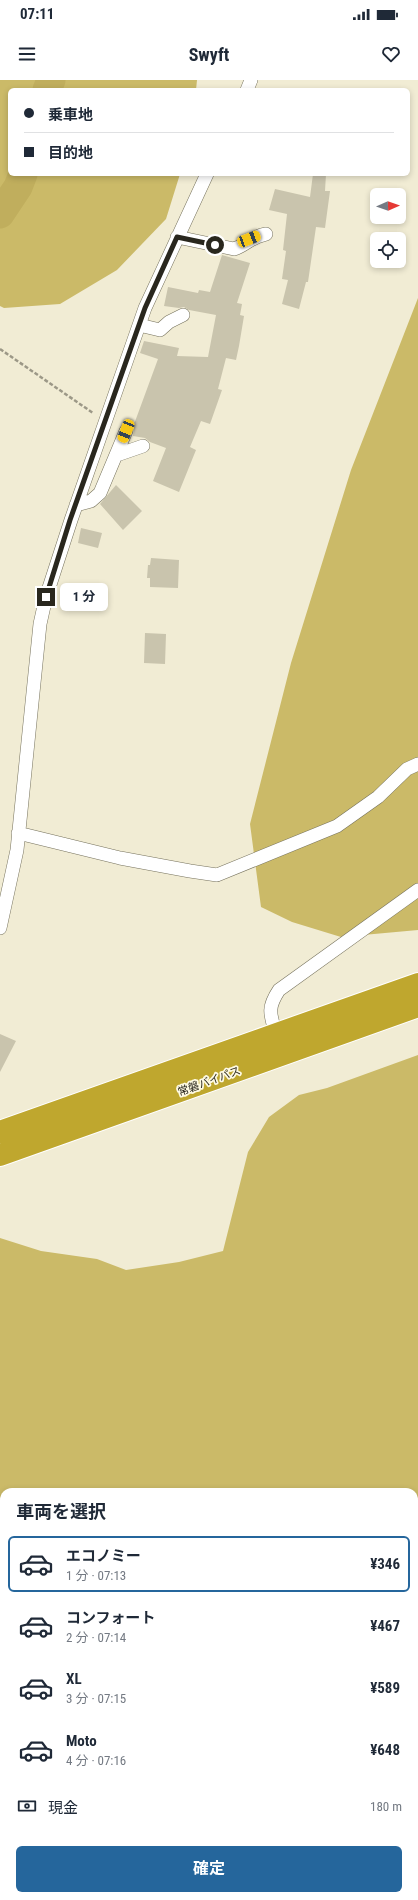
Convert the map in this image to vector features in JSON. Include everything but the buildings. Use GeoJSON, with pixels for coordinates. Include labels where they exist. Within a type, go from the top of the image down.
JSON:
{"type":"FeatureCollection","features":[{"type":"Feature","properties":{"kind":"highway","name":"常磐バイパス"},"geometry":{"type":"LineString","coordinates":[[4,1130],[418,984]]}},
{"type":"Feature","properties":{"kind":"highway","name":"常磐バイパス"},"geometry":{"type":"LineString","coordinates":[[8,1153],[418,1006]]}},
{"type":"Feature","properties":{"kind":"street"},"geometry":{"type":"LineString","coordinates":[[0,928],[16,850],[40,624],[46,597],[76,505],[139,325],[177,237],[206,176]]}},
{"type":"Feature","properties":{"kind":"street"},"geometry":{"type":"LineString","coordinates":[[177,237],[234,249],[241,247],[249,239],[266,234]]}},
{"type":"Feature","properties":{"kind":"street"},"geometry":{"type":"LineString","coordinates":[[139,325],[160,330],[169,322],[183,315]]}},
{"type":"Feature","properties":{"kind":"street"},"geometry":{"type":"LineString","coordinates":[[76,505],[91,501],[100,493],[126,431]]}},
{"type":"Feature","properties":{"kind":"street"},"geometry":{"type":"LineString","coordinates":[[117,455],[143,446]]}},
{"type":"Feature","properties":{"kind":"street"},"geometry":{"type":"LineString","coordinates":[[18,833],[120,858],[190,872],[216,875],[337,826],[378,797],[407,769],[418,764]]}},
{"type":"Feature","properties":{"kind":"street"},"geometry":{"type":"LineString","coordinates":[[276,1034],[270,1012],[271,1002],[279,990],[418,890]]}},
{"type":"Feature","properties":{"kind":"path"},"geometry":{"type":"LineString","coordinates":[[0,348],[105,421]]}},
{"type":"Feature","properties":{"kind":"shaded area"},"geometry":{"type":"Polygon","coordinates":[[[0,80],[197,80],[196,88],[8,88],[8,176],[179,176],[166,219],[117,270],[60,304],[4,308],[0,306],[0,80]]]}},
{"type":"Feature","properties":{"kind":"shaded area"},"geometry":{"type":"Polygon","coordinates":[[[418,298],[418,930],[341,937],[292,922],[261,907],[250,824],[291,663],[351,470],[418,298]]]}},
{"type":"Feature","properties":{"kind":"shaded area"},"geometry":{"type":"Polygon","coordinates":[[[418,1055],[418,1488],[0,1488],[0,1238],[41,1251],[97,1259],[126,1270],[179,1262],[223,1251],[248,1152],[269,1117],[299,1095],[327,1088],[418,1055]]]}},
{"type":"Feature","properties":{"kind":"waterway"},"geometry":{"type":"LineString","coordinates":[[48,88],[51,80]]}},
{"type":"Feature","properties":{"kind":"waterway"},"geometry":{"type":"LineString","coordinates":[[0,214],[18,187],[22,176]]}},
{"type":"Feature","properties":{"kind":"route"},"geometry":{"type":"LineString","coordinates":[[46,597],[70,520],[145,308],[177,237],[215,245]]}}]}
